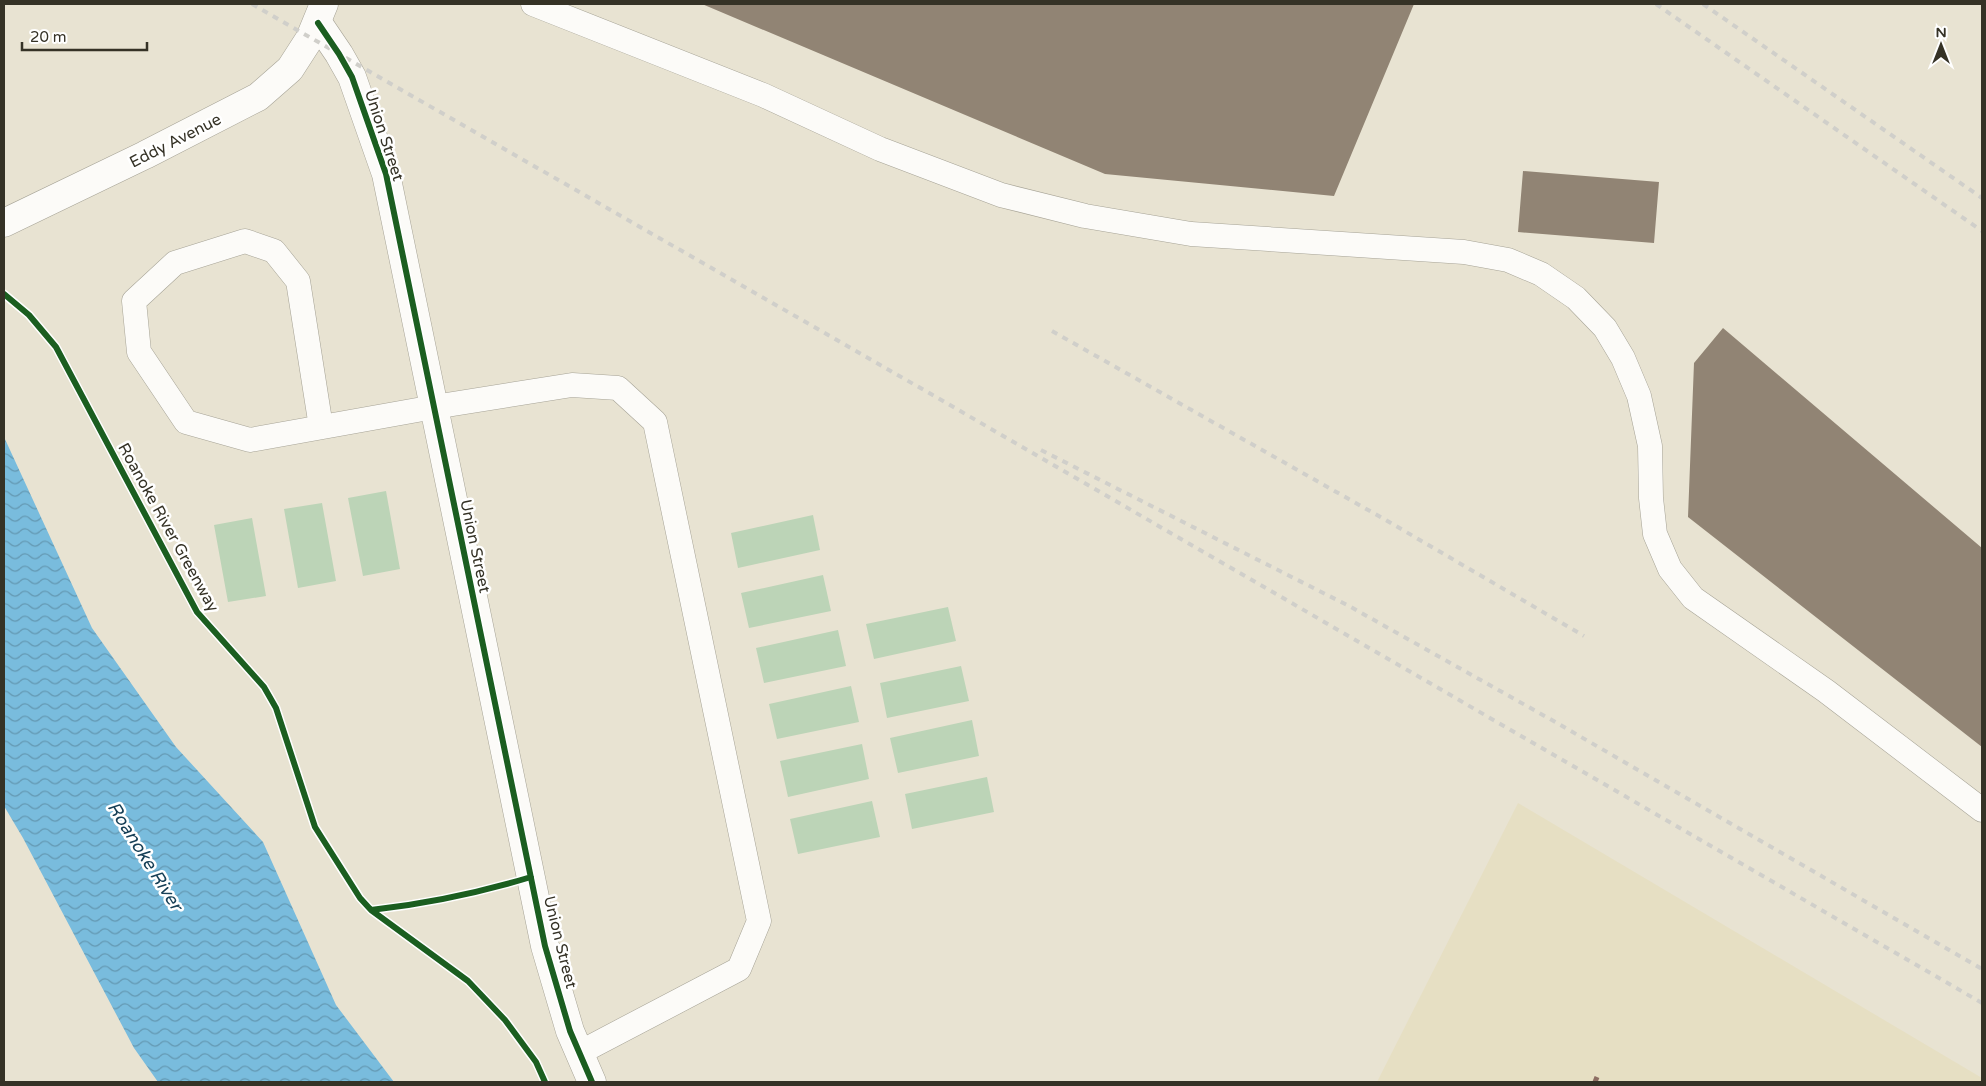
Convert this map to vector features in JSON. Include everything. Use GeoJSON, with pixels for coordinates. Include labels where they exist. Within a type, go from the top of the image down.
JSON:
{"type":"FeatureCollection","features":[{"type":"Feature","properties":{"kind":"street","name":"Eddy Avenue"},"geometry":{"type":"LineString","coordinates":[[4,223],[258,98],[290,69],[310,38],[321,13]]}},
{"type":"Feature","properties":{"kind":"street","name":"Union Street"},"geometry":{"type":"LineString","coordinates":[[321,13],[339,54],[352,77],[386,174],[545,946],[570,1031],[592,1082]]}},
{"type":"Feature","properties":{"kind":"lane"},"geometry":{"type":"LineString","coordinates":[[532,4],[763,95],[880,150],[1010,197],[1085,216],[1191,234],[1464,252],[1508,260],[1541,274],[1576,298],[1605,328],[1623,358],[1638,396],[1650,446],[1651,498],[1655,534],[1670,569],[1687,591],[1693,598],[1826,691],[1982,810]]}},
{"type":"Feature","properties":{"kind":"lane"},"geometry":{"type":"LineString","coordinates":[[321,427],[298,281],[274,251],[244,241],[175,263],[134,301],[139,352],[186,422],[250,440],[434,407],[572,385],[618,388],[655,422],[760,921],[739,969],[579,1053]]}},
{"type":"Feature","properties":{"kind":"shaded area"},"geometry":{"type":"Polygon","coordinates":[[[1518,803],[1982,1078],[1982,1082],[1377,1082],[1518,803]]]}},
{"type":"Feature","properties":{"kind":"green space"},"geometry":{"type":"Polygon","coordinates":[[[386,491],[400,569],[363,576],[348,498],[386,491]]]}},
{"type":"Feature","properties":{"kind":"green space"},"geometry":{"type":"Polygon","coordinates":[[[322,503],[336,581],[298,588],[284,509],[322,503]]]}},
{"type":"Feature","properties":{"kind":"green space"},"geometry":{"type":"Polygon","coordinates":[[[813,515],[820,550],[738,568],[731,533],[813,515]]]}},
{"type":"Feature","properties":{"kind":"green space"},"geometry":{"type":"Polygon","coordinates":[[[252,518],[266,596],[228,602],[214,525],[252,518]]]}},
{"type":"Feature","properties":{"kind":"green space"},"geometry":{"type":"Polygon","coordinates":[[[823,575],[831,611],[749,628],[741,593],[823,575]]]}},
{"type":"Feature","properties":{"kind":"green space"},"geometry":{"type":"Polygon","coordinates":[[[948,607],[956,641],[874,659],[866,624],[948,607]]]}},
{"type":"Feature","properties":{"kind":"green space"},"geometry":{"type":"Polygon","coordinates":[[[838,630],[846,666],[764,683],[756,648],[838,630]]]}},
{"type":"Feature","properties":{"kind":"green space"},"geometry":{"type":"Polygon","coordinates":[[[961,666],[969,701],[887,718],[880,683],[961,666]]]}},
{"type":"Feature","properties":{"kind":"green space"},"geometry":{"type":"Polygon","coordinates":[[[851,686],[859,722],[777,739],[769,704],[851,686]]]}},
{"type":"Feature","properties":{"kind":"green space"},"geometry":{"type":"Polygon","coordinates":[[[972,720],[979,756],[898,773],[890,738],[972,720]]]}},
{"type":"Feature","properties":{"kind":"green space"},"geometry":{"type":"Polygon","coordinates":[[[862,744],[869,779],[788,797],[780,761],[862,744]]]}},
{"type":"Feature","properties":{"kind":"green space"},"geometry":{"type":"Polygon","coordinates":[[[987,777],[994,812],[912,829],[905,794],[987,777]]]}},
{"type":"Feature","properties":{"kind":"green space"},"geometry":{"type":"Polygon","coordinates":[[[872,801],[880,837],[798,854],[790,819],[872,801]]]}},
{"type":"Feature","properties":{"kind":"water","name":"Roanoke River"},"geometry":{"type":"Polygon","coordinates":[[[4,437],[92,628],[176,747],[263,842],[336,1005],[394,1082],[158,1082],[134,1048],[23,838],[4,806],[4,437]]]}},
{"type":"Feature","properties":{"kind":"building"},"geometry":{"type":"Polygon","coordinates":[[[702,4],[1414,4],[1334,196],[1105,174],[702,4]]]}},
{"type":"Feature","properties":{"kind":"building"},"geometry":{"type":"Polygon","coordinates":[[[1523,171],[1659,182],[1654,243],[1518,232],[1523,171]]]}},
{"type":"Feature","properties":{"kind":"building"},"geometry":{"type":"Polygon","coordinates":[[[1723,328],[1982,548],[1982,747],[1688,517],[1694,363],[1723,328]]]}},
{"type":"Feature","properties":{"kind":"railway"},"geometry":{"type":"LineString","coordinates":[[252,4],[936,397],[1982,1003]]}},
{"type":"Feature","properties":{"kind":"railway"},"geometry":{"type":"LineString","coordinates":[[1656,4],[1982,231]]}},
{"type":"Feature","properties":{"kind":"railway"},"geometry":{"type":"LineString","coordinates":[[1703,4],[1982,198]]}},
{"type":"Feature","properties":{"kind":"railway"},"geometry":{"type":"LineString","coordinates":[[1052,331],[1384,519],[1584,636]]}},
{"type":"Feature","properties":{"kind":"railway"},"geometry":{"type":"LineString","coordinates":[[1041,450],[1349,606],[1550,719],[1982,969]]}},
{"type":"Feature","properties":{"kind":"marked path"},"geometry":{"type":"LineString","coordinates":[[1595,1082],[1597,1077]]}},
{"type":"Feature","properties":{"kind":"cycle path"},"geometry":{"type":"LineString","coordinates":[[318,23],[352,77],[386,174],[545,946],[570,1031],[592,1082]]}},
{"type":"Feature","properties":{"kind":"cycle path","name":"Roanoke River Greenway"},"geometry":{"type":"LineString","coordinates":[[4,294],[29,315],[56,347],[197,612],[264,687],[276,708],[315,827],[360,898],[371,910],[468,981],[505,1020],[536,1062],[545,1082]]}},
{"type":"Feature","properties":{"kind":"cycle path"},"geometry":{"type":"LineString","coordinates":[[371,910],[451,897],[531,877]]}}]}
